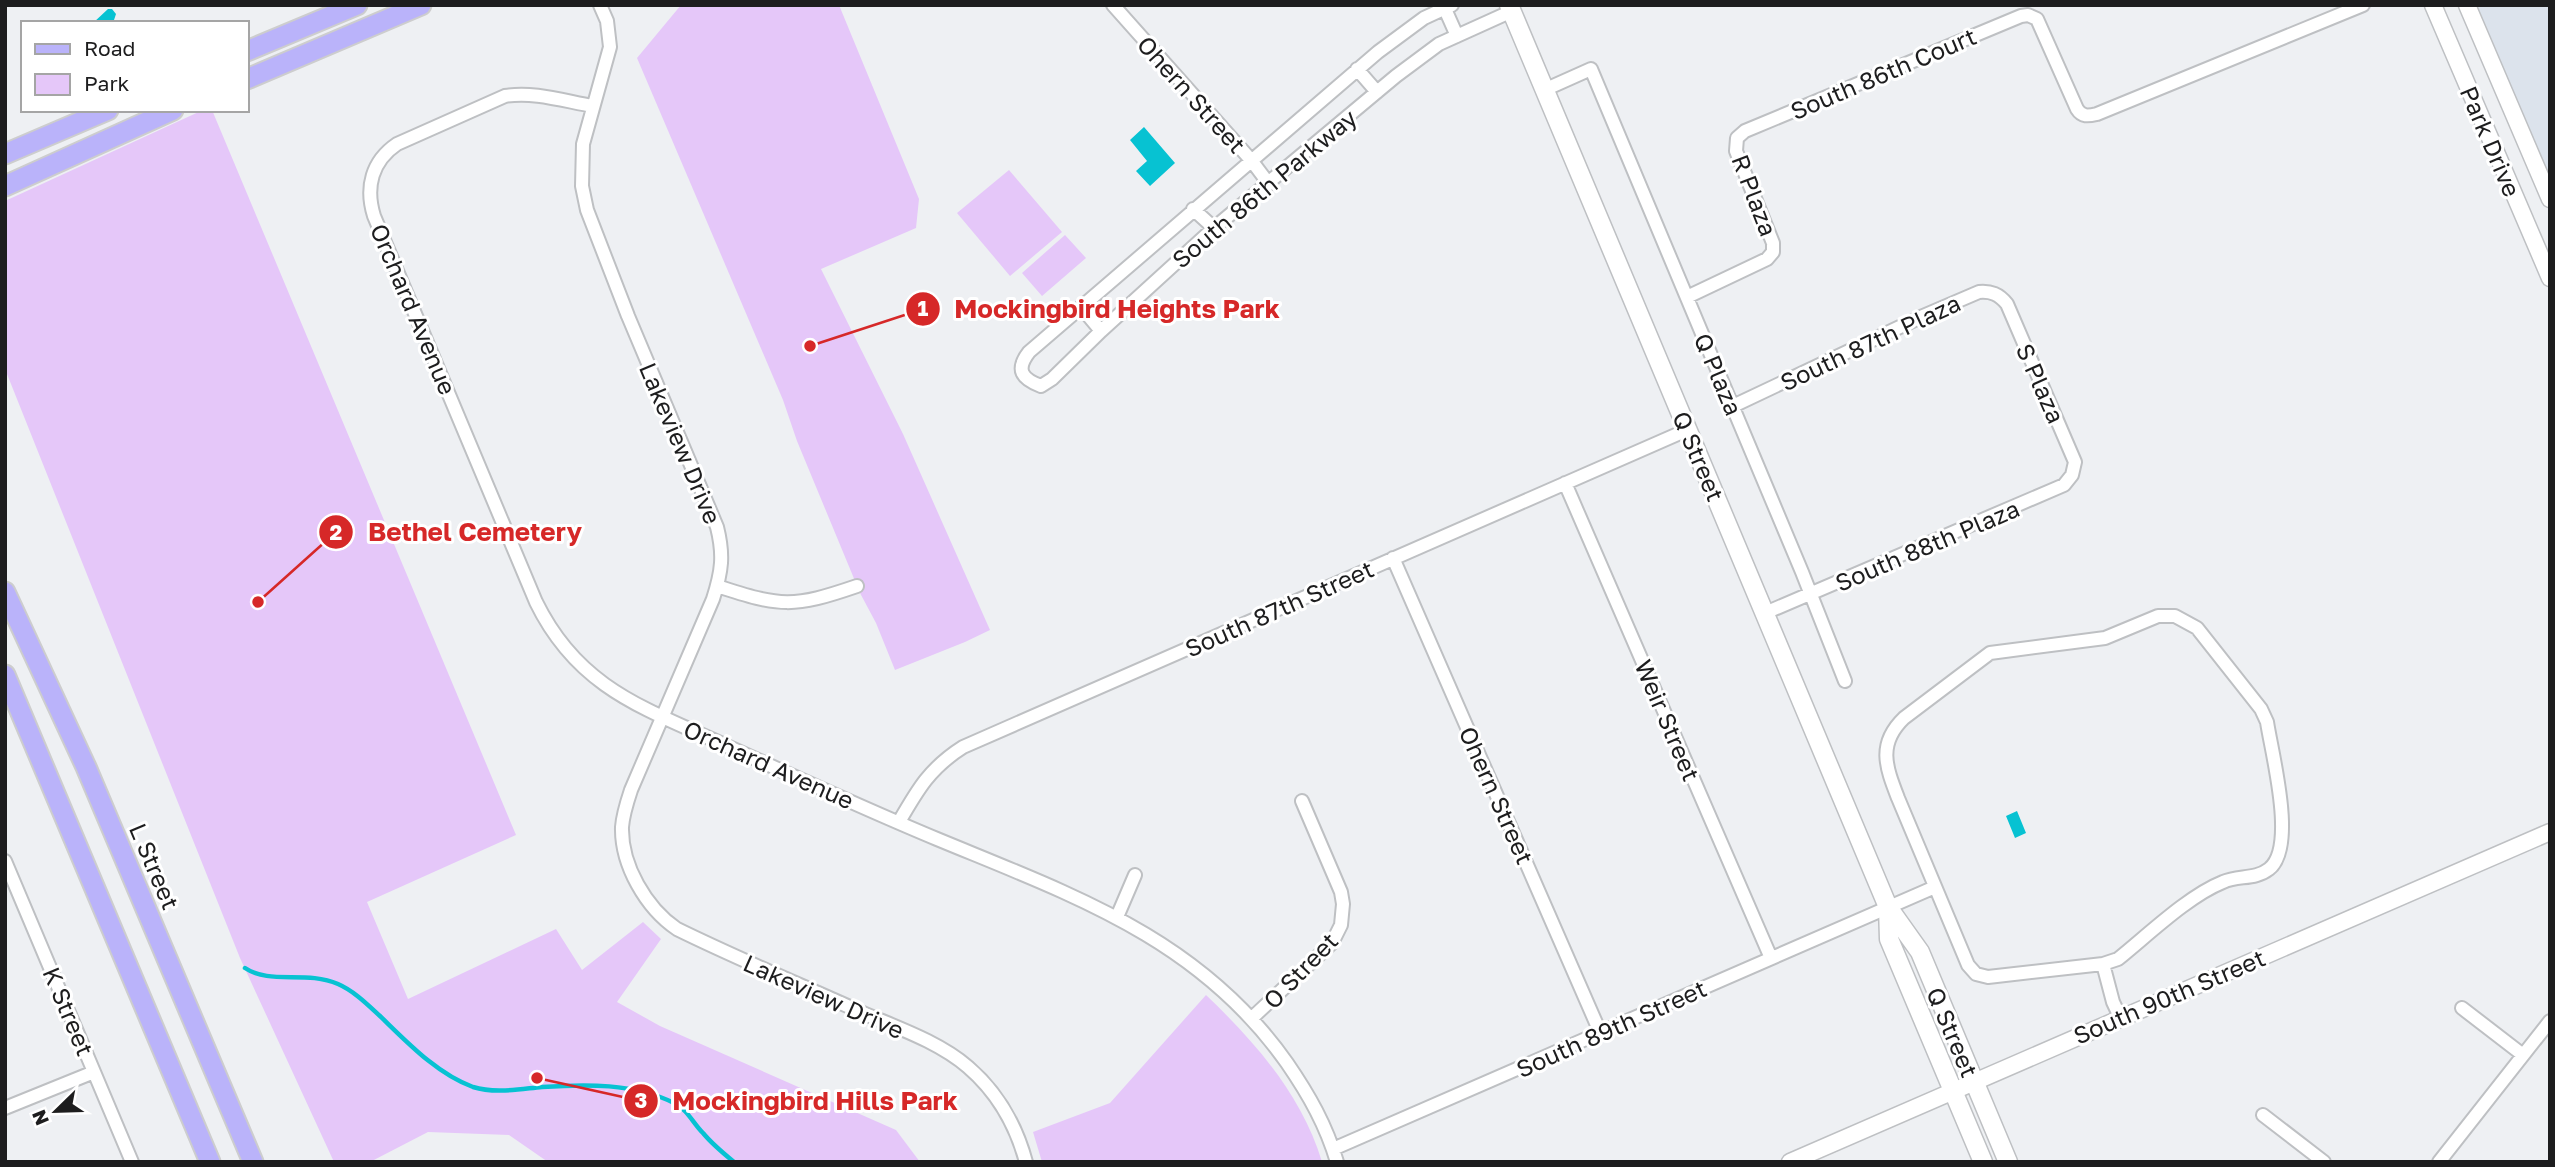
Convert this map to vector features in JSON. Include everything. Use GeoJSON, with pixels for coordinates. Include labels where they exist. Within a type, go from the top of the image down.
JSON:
{"type":"FeatureCollection","features":[{"type":"Feature","properties":{"kind":"main road"},"geometry":{"type":"LineString","coordinates":[[248,51],[357,5]]}},
{"type":"Feature","properties":{"kind":"main road"},"geometry":{"type":"LineString","coordinates":[[248,79],[421,5]]}},
{"type":"Feature","properties":{"kind":"main road","name":"Q Street"},"geometry":{"type":"LineString","coordinates":[[1510,8],[1888,907],[1920,952],[2008,1162]]}},
{"type":"Feature","properties":{"kind":"main road"},"geometry":{"type":"LineString","coordinates":[[5,154],[103,112]]}},
{"type":"Feature","properties":{"kind":"main road"},"geometry":{"type":"LineString","coordinates":[[5,186],[169,112]]}},
{"type":"Feature","properties":{"kind":"main road","name":"L Street"},"geometry":{"type":"LineString","coordinates":[[5,592],[91,779],[253,1162]]}},
{"type":"Feature","properties":{"kind":"main road"},"geometry":{"type":"LineString","coordinates":[[5,675],[210,1162]]}},
{"type":"Feature","properties":{"kind":"main road","name":"Q Street"},"geometry":{"type":"LineString","coordinates":[[1888,907],[1889,939],[1983,1162]]}},
{"type":"Feature","properties":{"kind":"street","name":"Lakeview Drive"},"geometry":{"type":"LineString","coordinates":[[600,5],[607,22],[610,47],[587,125],[582,162],[582,186],[587,210],[628,316],[717,527],[722,567],[717,586],[631,790],[623,820],[625,851],[635,879],[650,904],[677,929],[892,1026],[958,1059],[991,1091],[1000,1104],[1013,1126],[1026,1162]]}},
{"type":"Feature","properties":{"kind":"street","name":"Ohern Street"},"geometry":{"type":"LineString","coordinates":[[1113,5],[1251,160],[1269,184]]}},
{"type":"Feature","properties":{"kind":"street","name":"South 86th Court"},"geometry":{"type":"LineString","coordinates":[[1737,138],[1745,131],[2021,16],[2037,19],[2077,109],[2083,115],[2097,114],[2363,5]]}},
{"type":"Feature","properties":{"kind":"street","name":"Park Drive"},"geometry":{"type":"LineString","coordinates":[[2433,5],[2550,278]]}},
{"type":"Feature","properties":{"kind":"street","name":"Park Drive"},"geometry":{"type":"LineString","coordinates":[[2467,5],[2550,199]]}},
{"type":"Feature","properties":{"kind":"street","name":"South 86th Parkway"},"geometry":{"type":"LineString","coordinates":[[1448,7],[1424,18],[1357,69],[1028,352],[1021,362],[1021,370],[1028,382],[1041,387],[1052,379],[1214,228],[1377,92],[1439,44],[1510,8]]}},
{"type":"Feature","properties":{"kind":"street"},"geometry":{"type":"LineString","coordinates":[[1448,7],[1457,36]]}},
{"type":"Feature","properties":{"kind":"street"},"geometry":{"type":"LineString","coordinates":[[1357,69],[1377,92]]}},
{"type":"Feature","properties":{"kind":"street","name":"Q Plaza"},"geometry":{"type":"LineString","coordinates":[[1544,90],[1591,69],[1845,681]]}},
{"type":"Feature","properties":{"kind":"street","name":"Orchard Avenue"},"geometry":{"type":"LineString","coordinates":[[593,106],[516,94],[505,96],[397,144],[380,159],[374,170],[369,192],[372,208],[547,624],[567,652],[593,677],[638,705],[1117,917],[1154,938],[1188,961],[1264,1031],[1314,1105],[1327,1130],[1335,1156]]}},
{"type":"Feature","properties":{"kind":"street","name":"R Plaza"},"geometry":{"type":"LineString","coordinates":[[1687,297],[1767,259],[1773,252],[1773,243],[1736,151],[1737,138]]}},
{"type":"Feature","properties":{"kind":"street"},"geometry":{"type":"LineString","coordinates":[[1194,209],[1214,228]]}},
{"type":"Feature","properties":{"kind":"street","name":"South 87th Plaza"},"geometry":{"type":"LineString","coordinates":[[1733,406],[1979,292],[1997,294],[2007,304]]}},
{"type":"Feature","properties":{"kind":"street","name":"S Plaza"},"geometry":{"type":"LineString","coordinates":[[2007,304],[2074,462]]}},
{"type":"Feature","properties":{"kind":"street"},"geometry":{"type":"LineString","coordinates":[[1081,307],[1101,331]]}},
{"type":"Feature","properties":{"kind":"street","name":"South 87th Street"},"geometry":{"type":"LineString","coordinates":[[898,822],[928,774],[944,759],[963,747],[1687,430]]}},
{"type":"Feature","properties":{"kind":"street","name":"South 88th Plaza"},"geometry":{"type":"LineString","coordinates":[[1765,613],[2064,485],[2072,475],[2074,462]]}},
{"type":"Feature","properties":{"kind":"street","name":"Weir Street"},"geometry":{"type":"LineString","coordinates":[[1565,483],[1771,958]]}},
{"type":"Feature","properties":{"kind":"street","name":"Ohern Street"},"geometry":{"type":"LineString","coordinates":[[1393,558],[1600,1032]]}},
{"type":"Feature","properties":{"kind":"street"},"geometry":{"type":"LineString","coordinates":[[717,586],[758,600],[788,604],[817,600],[857,586]]}},
{"type":"Feature","properties":{"kind":"street"},"geometry":{"type":"LineString","coordinates":[[2158,616],[2175,616],[2197,628],[2261,709],[2267,723],[2281,810],[2283,841],[2279,858],[2269,869],[2256,876],[2224,881],[2196,897],[2118,959],[2103,964],[2005,977],[1976,974],[1968,965],[1887,770],[1886,747],[1893,728],[1990,653],[2105,638],[2144,620],[2158,616]]}},
{"type":"Feature","properties":{"kind":"street","name":"O Street"},"geometry":{"type":"LineString","coordinates":[[1252,1018],[1332,943],[1341,925],[1341,892],[1302,801]]}},
{"type":"Feature","properties":{"kind":"street","name":"South 90th Street"},"geometry":{"type":"LineString","coordinates":[[1790,1162],[2550,832]]}},
{"type":"Feature","properties":{"kind":"street","name":"K Street"},"geometry":{"type":"LineString","coordinates":[[5,861],[132,1162]]}},
{"type":"Feature","properties":{"kind":"street"},"geometry":{"type":"LineString","coordinates":[[1117,917],[1135,875]]}},
{"type":"Feature","properties":{"kind":"street","name":"South 89th Street"},"geometry":{"type":"LineString","coordinates":[[1335,1156],[1600,1032],[1935,887]]}},
{"type":"Feature","properties":{"kind":"street"},"geometry":{"type":"LineString","coordinates":[[2103,964],[2120,1017]]}},
{"type":"Feature","properties":{"kind":"street"},"geometry":{"type":"LineString","coordinates":[[2462,1008],[2523,1055]]}},
{"type":"Feature","properties":{"kind":"street"},"geometry":{"type":"LineString","coordinates":[[2439,1162],[2550,1021]]}},
{"type":"Feature","properties":{"kind":"street"},"geometry":{"type":"LineString","coordinates":[[5,1108],[94,1072]]}},
{"type":"Feature","properties":{"kind":"street"},"geometry":{"type":"LineString","coordinates":[[2263,1115],[2324,1162]]}},
{"type":"Feature","properties":{"kind":"shaded area"},"geometry":{"type":"Polygon","coordinates":[[[2467,5],[2550,5],[2550,199],[2467,5]]]}},
{"type":"Feature","properties":{"kind":"green space"},"geometry":{"type":"Polygon","coordinates":[[[681,5],[839,5],[919,199],[916,228],[821,269],[903,434],[990,630],[895,670],[876,623],[860,593],[797,441],[783,400],[637,58],[681,5]]]}},
{"type":"Feature","properties":{"kind":"green space"},"geometry":{"type":"Polygon","coordinates":[[[199,112],[213,112],[516,835],[367,902],[408,999],[556,929],[582,970],[643,922],[661,939],[617,1002],[660,1026],[896,1130],[920,1162],[548,1162],[509,1135],[428,1132],[370,1162],[334,1162],[240,958],[5,369],[5,201],[199,112]]]}},
{"type":"Feature","properties":{"kind":"green space"},"geometry":{"type":"Polygon","coordinates":[[[1009,170],[1062,232],[1010,276],[957,213],[1009,170]]]}},
{"type":"Feature","properties":{"kind":"green space"},"geometry":{"type":"Polygon","coordinates":[[[1065,235],[1086,258],[1042,296],[1022,273],[1065,235]]]}},
{"type":"Feature","properties":{"kind":"green space"},"geometry":{"type":"Polygon","coordinates":[[[1206,995],[1275,1071],[1302,1114],[1322,1162],[1042,1162],[1033,1132],[1110,1103],[1206,995]]]}},
{"type":"Feature","properties":{"kind":"water"},"geometry":{"type":"Polygon","coordinates":[[[108,9],[112,9],[116,14],[114,21],[95,21],[108,9]]]}},
{"type":"Feature","properties":{"kind":"water"},"geometry":{"type":"Polygon","coordinates":[[[1144,127],[1175,163],[1150,186],[1136,171],[1147,161],[1130,140],[1144,127]]]}},
{"type":"Feature","properties":{"kind":"water"},"geometry":{"type":"Polygon","coordinates":[[[2017,811],[2026,833],[2015,838],[2006,816],[2017,811]]]}},
{"type":"Feature","properties":{"kind":"waterway"},"geometry":{"type":"LineString","coordinates":[[245,968],[266,976],[313,978],[344,987],[365,1002],[435,1066],[473,1087],[499,1091],[592,1085],[626,1088],[659,1096],[683,1109],[710,1141],[734,1162]]}},
{"type":"Feature","properties":{"kind":"place","name":"Mockingbird Heights Park"},"geometry":{"type":"Point","coordinates":[810,346]}},
{"type":"Feature","properties":{"kind":"place","name":"Bethel Cemetery"},"geometry":{"type":"Point","coordinates":[258,602]}},
{"type":"Feature","properties":{"kind":"place","name":"Mockingbird Hills Park"},"geometry":{"type":"Point","coordinates":[537,1078]}}]}
